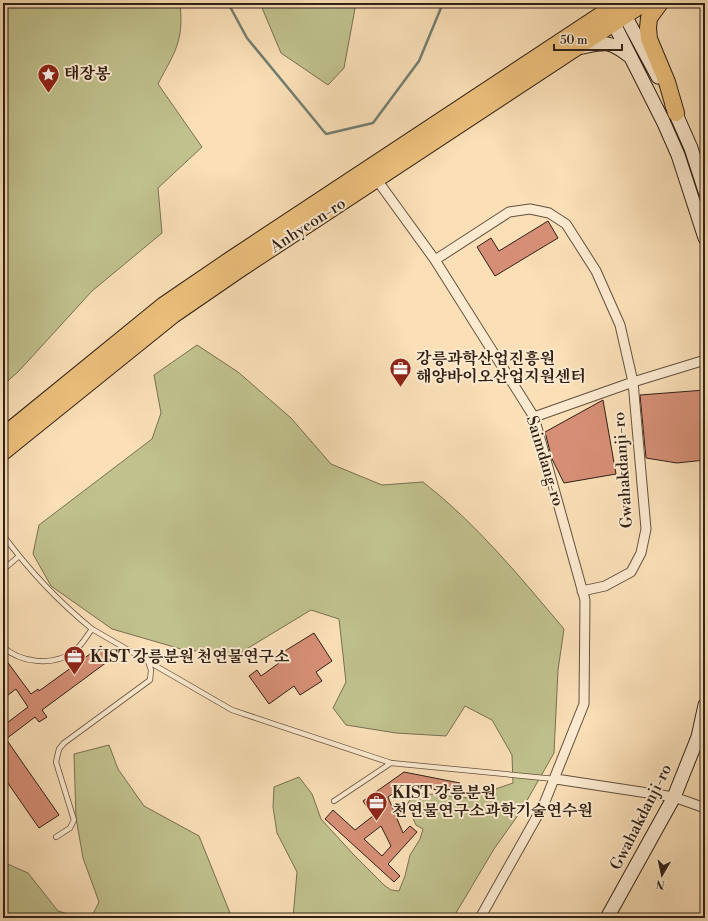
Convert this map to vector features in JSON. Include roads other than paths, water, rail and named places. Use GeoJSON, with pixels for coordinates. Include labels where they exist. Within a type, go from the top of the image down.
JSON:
{"type":"FeatureCollection","features":[{"type":"Feature","properties":{"kind":"highway"},"geometry":{"type":"LineString","coordinates":[[617,12],[644,3]]}},
{"type":"Feature","properties":{"kind":"highway"},"geometry":{"type":"LineString","coordinates":[[660,3],[649,18],[649,38],[667,82],[676,114]]}},
{"type":"Feature","properties":{"kind":"highway","name":"Anhyeon-ro"},"geometry":{"type":"LineString","coordinates":[[3,436],[164,306],[373,174],[578,48],[617,12]]}},
{"type":"Feature","properties":{"kind":"highway","name":"Anhyeon-ro"},"geometry":{"type":"LineString","coordinates":[[3,452],[173,316],[240,270],[373,174],[617,12]]}},
{"type":"Feature","properties":{"kind":"street"},"geometry":{"type":"LineString","coordinates":[[617,12],[632,59],[678,155],[705,238]]}},
{"type":"Feature","properties":{"kind":"street"},"geometry":{"type":"LineString","coordinates":[[617,12],[676,114],[691,148],[705,191]]}},
{"type":"Feature","properties":{"kind":"street"},"geometry":{"type":"LineString","coordinates":[[578,48],[604,43],[614,44],[632,59]]}},
{"type":"Feature","properties":{"kind":"street","name":"Saimdang-ro"},"geometry":{"type":"LineString","coordinates":[[373,174],[435,260],[534,417],[585,600],[584,704],[556,779]]}},
{"type":"Feature","properties":{"kind":"street","name":"Gwahakdanji-ro"},"geometry":{"type":"LineString","coordinates":[[435,260],[509,212],[530,209],[549,212],[566,224],[596,271],[620,325],[633,382],[646,529],[641,553],[631,572],[606,586],[582,591]]}},
{"type":"Feature","properties":{"kind":"street","name":"Gwahakdanji-ro"},"geometry":{"type":"LineString","coordinates":[[534,417],[633,382],[705,360]]}},
{"type":"Feature","properties":{"kind":"street","name":"Gwahakdanji-ro"},"geometry":{"type":"LineString","coordinates":[[607,918],[674,797],[698,737],[705,705]]}},
{"type":"Feature","properties":{"kind":"street"},"geometry":{"type":"LineString","coordinates":[[480,918],[544,804],[556,779],[674,797],[705,808]]}},
{"type":"Feature","properties":{"kind":"lane"},"geometry":{"type":"LineString","coordinates":[[3,535],[19,556],[76,616],[92,629],[232,710],[391,763],[556,779]]}},
{"type":"Feature","properties":{"kind":"lane"},"geometry":{"type":"LineString","coordinates":[[3,570],[19,556]]}},
{"type":"Feature","properties":{"kind":"lane"},"geometry":{"type":"LineString","coordinates":[[3,647],[7,651],[27,660],[49,661],[73,653],[92,629]]}},
{"type":"Feature","properties":{"kind":"lane"},"geometry":{"type":"LineString","coordinates":[[56,837],[70,828],[74,820],[56,762],[59,750],[64,743],[150,680],[151,670],[148,661]]}},
{"type":"Feature","properties":{"kind":"lane"},"geometry":{"type":"LineString","coordinates":[[334,801],[391,763]]}},
{"type":"Feature","properties":{"kind":"waterway"},"geometry":{"type":"LineString","coordinates":[[228,3],[247,38],[326,134],[373,123],[419,61],[443,3]]}},
{"type":"Feature","properties":{"kind":"place","name":"태장봉"},"geometry":{"type":"Point","coordinates":[49,94]}},
{"type":"Feature","properties":{"kind":"place","name":"강릉과학산업진흥원 해양바이오산업지원센터"},"geometry":{"type":"Point","coordinates":[401,388]}},
{"type":"Feature","properties":{"kind":"place","name":"KIST 강릉분원 천연물연구소"},"geometry":{"type":"Point","coordinates":[74,676]}},
{"type":"Feature","properties":{"kind":"place","name":"KIST 강릉분원 천연물연구소과학기술연수원"},"geometry":{"type":"Point","coordinates":[377,822]}}]}
